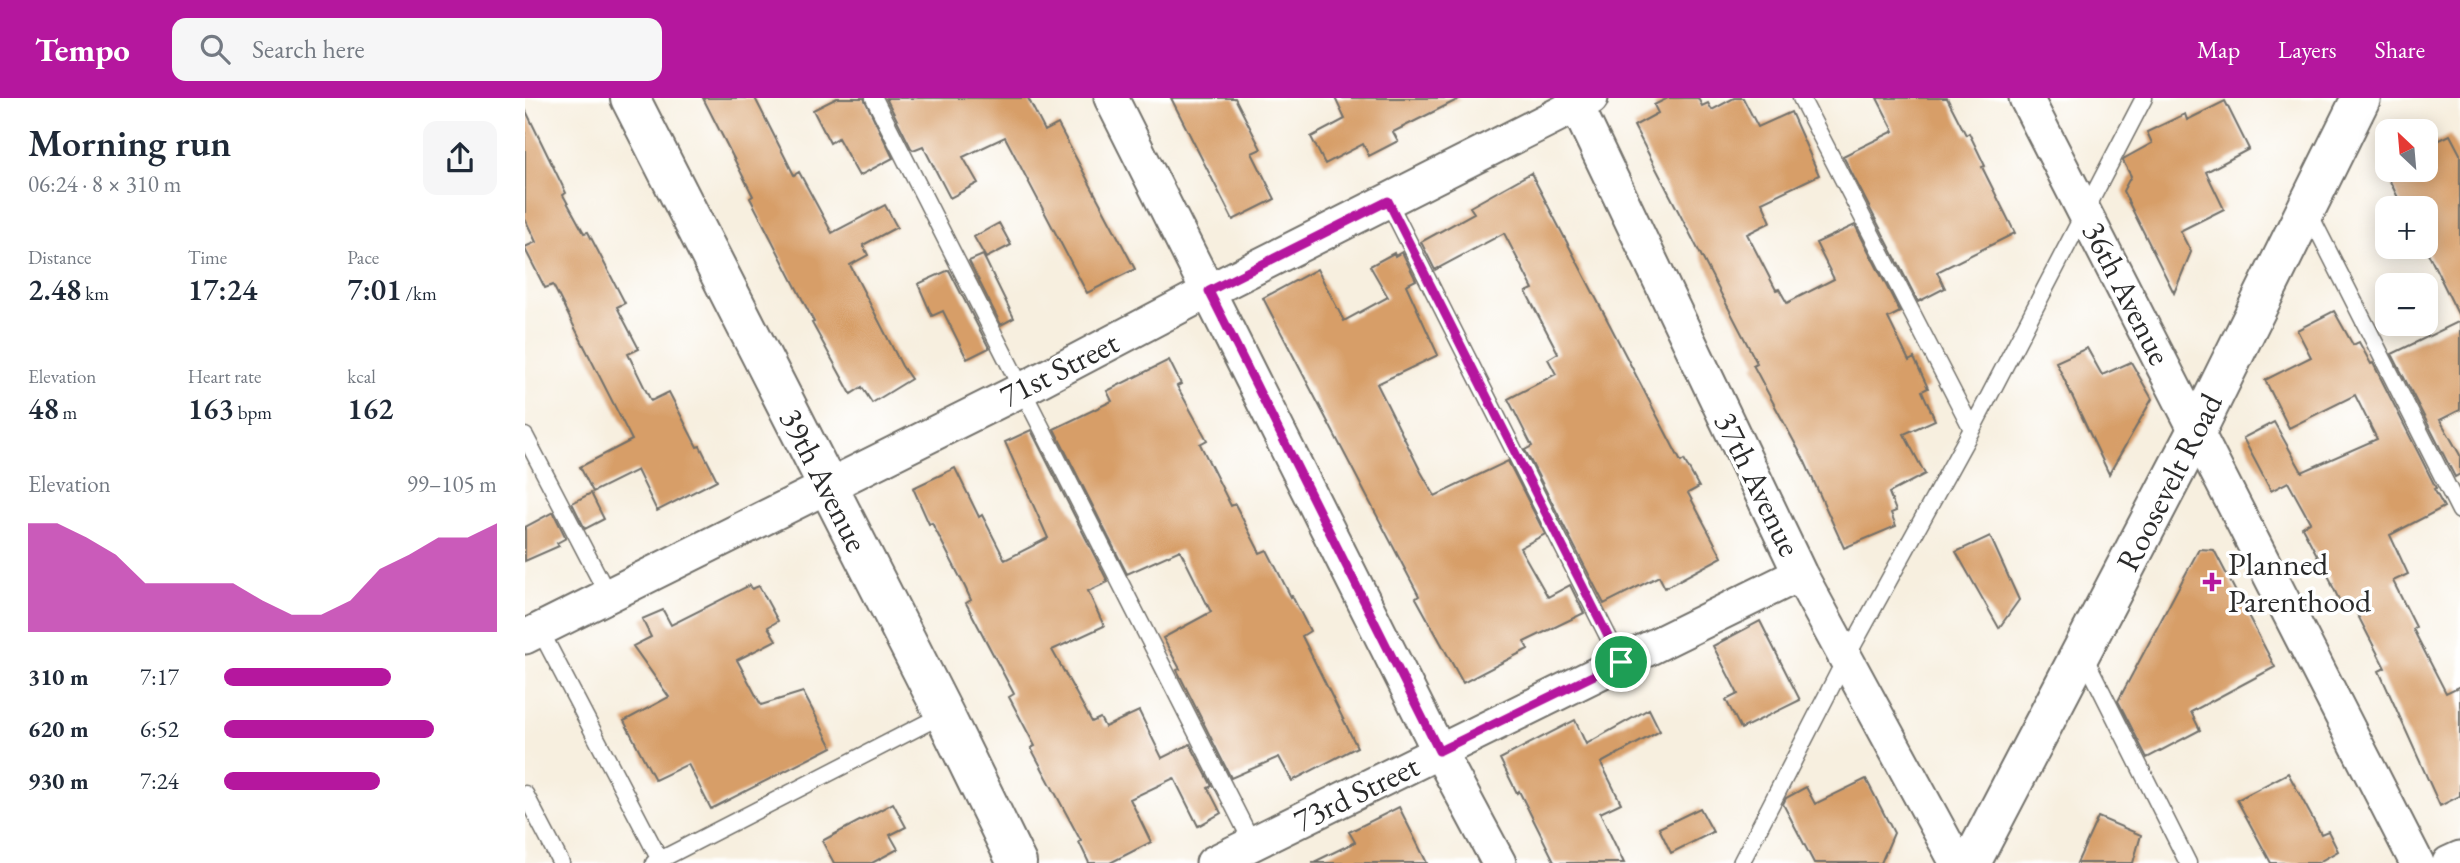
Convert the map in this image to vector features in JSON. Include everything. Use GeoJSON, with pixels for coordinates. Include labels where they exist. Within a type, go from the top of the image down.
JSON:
{"type":"FeatureCollection","features":[{"type":"Feature","properties":{"kind":"main road","name":"39th Avenue"},"geometry":{"type":"LineString","coordinates":[[630,98],[944,714],[1017,863]]}},
{"type":"Feature","properties":{"kind":"main road","name":"Roosevelt Road"},"geometry":{"type":"LineString","coordinates":[[1971,863],[2197,430],[2361,98]]}},
{"type":"Feature","properties":{"kind":"street"},"geometry":{"type":"LineString","coordinates":[[1111,98],[1439,751],[1499,863]]}},
{"type":"Feature","properties":{"kind":"street","name":"36th Avenue"},"geometry":{"type":"LineString","coordinates":[[2026,98],[2417,863]]}},
{"type":"Feature","properties":{"kind":"street","name":"71st Street"},"geometry":{"type":"LineString","coordinates":[[533,633],[1023,389],[1580,101]]}},
{"type":"Feature","properties":{"kind":"street","name":"37th Avenue"},"geometry":{"type":"LineString","coordinates":[[1580,101],[1800,574],[1957,863]]}},
{"type":"Feature","properties":{"kind":"street","name":"73rd Street"},"geometry":{"type":"LineString","coordinates":[[1213,863],[1800,574]]}},
{"type":"Feature","properties":{"kind":"street"},"geometry":{"type":"LineString","coordinates":[[2449,863],[2460,858]]}},
{"type":"Feature","properties":{"kind":"lane"},"geometry":{"type":"LineString","coordinates":[[874,98],[1252,844]]}},
{"type":"Feature","properties":{"kind":"lane"},"geometry":{"type":"LineString","coordinates":[[1801,98],[1972,429]]}},
{"type":"Feature","properties":{"kind":"lane"},"geometry":{"type":"LineString","coordinates":[[1741,863],[1846,658],[1972,429],[2144,98]]}},
{"type":"Feature","properties":{"kind":"lane"},"geometry":{"type":"LineString","coordinates":[[1388,201],[1621,662]]}},
{"type":"Feature","properties":{"kind":"lane"},"geometry":{"type":"LineString","coordinates":[[2306,209],[2460,510]]}},
{"type":"Feature","properties":{"kind":"lane"},"geometry":{"type":"LineString","coordinates":[[525,436],[608,595]]}},
{"type":"Feature","properties":{"kind":"lane"},"geometry":{"type":"LineString","coordinates":[[533,633],[657,861],[944,714]]}},
{"type":"Feature","properties":{"kind":"lane"},"geometry":{"type":"LineString","coordinates":[[2081,651],[2188,863]]}},
{"type":"Feature","properties":{"kind":"lane"},"geometry":{"type":"LineString","coordinates":[[525,794],[561,863]]}},
{"type":"Feature","properties":{"kind":"building"},"geometry":{"type":"Polygon","coordinates":[[[703,98],[755,98],[794,175],[799,172],[832,233],[885,205],[897,227],[863,245],[868,255],[850,265],[911,379],[872,403],[862,387],[851,394],[812,323],[814,322],[750,198],[753,196],[703,98]]]}},
{"type":"Feature","properties":{"kind":"building"},"geometry":{"type":"Polygon","coordinates":[[[837,98],[864,98],[893,158],[859,176],[838,138],[830,143],[813,110],[837,98]]]}},
{"type":"Feature","properties":{"kind":"building"},"geometry":{"type":"Polygon","coordinates":[[[886,98],[1028,98],[1045,131],[1058,124],[1135,269],[1087,293],[1005,137],[963,157],[978,183],[950,198],[923,146],[913,150],[911,148],[886,98]]]}},
{"type":"Feature","properties":{"kind":"building"},"geometry":{"type":"Polygon","coordinates":[[[1171,98],[1235,98],[1261,149],[1252,153],[1275,199],[1233,220],[1171,98]]]}},
{"type":"Feature","properties":{"kind":"building"},"geometry":{"type":"Polygon","coordinates":[[[1335,98],[1461,98],[1393,132],[1398,141],[1369,156],[1363,144],[1325,164],[1311,137],[1345,119],[1335,98]]]}},
{"type":"Feature","properties":{"kind":"building"},"geometry":{"type":"Polygon","coordinates":[[[1668,98],[1698,98],[1702,106],[1708,103],[1712,110],[1734,98],[1743,98],[1758,127],[1791,112],[1819,175],[1762,202],[1771,222],[1747,234],[1776,290],[1779,289],[1787,303],[1834,279],[1816,243],[1855,225],[1900,312],[1888,318],[1909,361],[1914,358],[1928,388],[1922,391],[1935,420],[1904,434],[1925,474],[1889,493],[1896,511],[1891,513],[1896,526],[1844,548],[1805,462],[1753,365],[1757,363],[1634,126],[1658,113],[1654,105],[1668,98]]]}},
{"type":"Feature","properties":{"kind":"building"},"geometry":{"type":"Polygon","coordinates":[[[1877,98],[1947,98],[1966,135],[1969,133],[1985,166],[1982,167],[2015,233],[1937,272],[1945,288],[1918,302],[1843,156],[1894,131],[1877,98]]]}},
{"type":"Feature","properties":{"kind":"building"},"geometry":{"type":"Polygon","coordinates":[[[2225,101],[2249,149],[2206,172],[2224,209],[2180,231],[2191,252],[2174,293],[2123,191],[2131,176],[2123,161],[2152,143],[2147,132],[2185,114],[2187,120],[2225,101]]]}},
{"type":"Feature","properties":{"kind":"building"},"geometry":{"type":"Polygon","coordinates":[[[525,109],[566,193],[563,195],[584,233],[588,232],[625,303],[617,307],[639,349],[628,354],[651,401],[669,392],[717,480],[657,511],[637,470],[593,492],[580,467],[632,440],[553,285],[545,288],[525,249],[536,242],[525,219],[525,109]]]}},
{"type":"Feature","properties":{"kind":"building"},"geometry":{"type":"Polygon","coordinates":[[[2450,135],[2460,154],[2460,318],[2431,259],[2438,259],[2438,196],[2397,196],[2390,182],[2438,182],[2438,141],[2450,135]]]}},
{"type":"Feature","properties":{"kind":"building"},"geometry":{"type":"Polygon","coordinates":[[[1531,173],[1681,462],[1684,460],[1699,487],[1688,493],[1722,557],[1665,588],[1659,576],[1604,604],[1525,450],[1532,446],[1508,399],[1556,374],[1548,359],[1558,353],[1526,292],[1533,289],[1504,233],[1435,270],[1421,242],[1474,213],[1470,207],[1531,173]]]}},
{"type":"Feature","properties":{"kind":"building"},"geometry":{"type":"Polygon","coordinates":[[[999,223],[1011,245],[986,258],[974,237],[999,223]]]}},
{"type":"Feature","properties":{"kind":"building"},"geometry":{"type":"Polygon","coordinates":[[[1402,252],[1416,280],[1406,285],[1438,355],[1377,384],[1421,472],[1435,496],[1508,461],[1545,534],[1520,548],[1548,597],[1570,585],[1584,613],[1524,642],[1528,649],[1463,683],[1416,598],[1419,596],[1263,298],[1317,269],[1344,321],[1388,297],[1370,266],[1394,253],[1395,256],[1402,252]]]}},
{"type":"Feature","properties":{"kind":"building"},"geometry":{"type":"Polygon","coordinates":[[[983,255],[1014,318],[1001,325],[969,261],[983,255]]]}},
{"type":"Feature","properties":{"kind":"building"},"geometry":{"type":"Polygon","coordinates":[[[949,270],[989,348],[967,359],[943,311],[932,316],[918,284],[949,270]]]}},
{"type":"Feature","properties":{"kind":"building"},"geometry":{"type":"Polygon","coordinates":[[[2334,311],[2353,345],[2359,342],[2371,364],[2373,363],[2444,507],[2390,535],[2408,574],[2393,581],[2416,627],[2413,629],[2446,693],[2460,686],[2460,796],[2440,806],[2379,671],[2385,668],[2351,602],[2342,606],[2302,527],[2310,522],[2288,482],[2271,491],[2243,438],[2274,422],[2302,472],[2377,439],[2355,395],[2289,428],[2265,380],[2311,357],[2297,330],[2334,311]]]}},
{"type":"Feature","properties":{"kind":"building"},"geometry":{"type":"Polygon","coordinates":[[[2460,321],[2460,410],[2440,420],[2460,455],[2460,474],[2455,477],[2392,354],[2429,336],[2438,336],[2438,332],[2460,321]]]}},
{"type":"Feature","properties":{"kind":"building"},"geometry":{"type":"Polygon","coordinates":[[[2087,348],[2102,375],[2131,362],[2152,399],[2109,474],[2056,362],[2087,348]]]}},
{"type":"Feature","properties":{"kind":"building"},"geometry":{"type":"Polygon","coordinates":[[[1169,360],[1181,384],[1177,386],[1207,440],[1200,444],[1231,506],[1235,504],[1260,553],[1267,550],[1292,596],[1310,631],[1302,636],[1357,747],[1292,781],[1279,757],[1231,778],[1163,638],[1211,612],[1180,550],[1127,574],[1054,429],[1112,401],[1107,391],[1169,360]]]}},
{"type":"Feature","properties":{"kind":"building"},"geometry":{"type":"Polygon","coordinates":[[[1031,430],[1108,582],[1088,591],[1104,626],[1052,650],[1092,722],[1100,718],[1105,727],[1139,711],[1162,758],[1190,744],[1212,786],[1208,788],[1221,813],[1198,826],[1174,778],[1130,799],[1151,842],[1110,863],[1089,863],[1079,842],[1081,841],[1031,748],[1035,746],[1009,697],[1014,694],[966,603],[971,600],[965,587],[932,523],[929,524],[913,488],[955,468],[979,517],[982,515],[1005,560],[1048,538],[1005,442],[1031,430]]]}},
{"type":"Feature","properties":{"kind":"building"},"geometry":{"type":"Polygon","coordinates":[[[591,493],[604,519],[585,529],[572,503],[591,493]]]}},
{"type":"Feature","properties":{"kind":"building"},"geometry":{"type":"Polygon","coordinates":[[[553,512],[566,538],[557,543],[559,546],[525,561],[525,527],[553,512]]]}},
{"type":"Feature","properties":{"kind":"building"},"geometry":{"type":"Polygon","coordinates":[[[1990,536],[2019,600],[1999,628],[1956,552],[1990,536]]]}},
{"type":"Feature","properties":{"kind":"building"},"geometry":{"type":"Polygon","coordinates":[[[2199,549],[2214,550],[2275,667],[2191,712],[2200,730],[2147,758],[2118,701],[2199,549]]]}},
{"type":"Feature","properties":{"kind":"building"},"geometry":{"type":"Polygon","coordinates":[[[750,585],[752,589],[759,586],[778,621],[768,627],[776,640],[737,660],[761,705],[803,692],[832,747],[711,809],[688,764],[655,780],[624,721],[669,697],[633,646],[651,637],[642,619],[663,610],[671,625],[750,585]]]}},
{"type":"Feature","properties":{"kind":"building"},"geometry":{"type":"Polygon","coordinates":[[[1760,621],[1800,700],[1741,729],[1726,700],[1738,694],[1713,646],[1760,621]]]}},
{"type":"Feature","properties":{"kind":"building"},"geometry":{"type":"Polygon","coordinates":[[[1649,709],[1660,731],[1601,763],[1621,803],[1600,813],[1624,863],[1555,863],[1500,759],[1575,720],[1586,744],[1649,709]]]}},
{"type":"Feature","properties":{"kind":"building"},"geometry":{"type":"Polygon","coordinates":[[[2288,773],[2321,834],[2328,831],[2338,851],[2317,863],[2271,863],[2237,800],[2288,773]]]}},
{"type":"Feature","properties":{"kind":"building"},"geometry":{"type":"Polygon","coordinates":[[[1866,779],[1894,833],[1881,863],[1814,863],[1783,804],[1786,798],[1806,787],[1815,804],[1866,779]]]}},
{"type":"Feature","properties":{"kind":"building"},"geometry":{"type":"Polygon","coordinates":[[[893,803],[906,827],[890,835],[898,849],[872,863],[834,863],[822,841],[893,803]]]}},
{"type":"Feature","properties":{"kind":"building"},"geometry":{"type":"Polygon","coordinates":[[[1399,807],[1427,863],[1312,863],[1355,842],[1349,832],[1399,807]]]}},
{"type":"Feature","properties":{"kind":"building"},"geometry":{"type":"Polygon","coordinates":[[[1700,808],[1713,832],[1671,853],[1659,828],[1700,808]]]}},
{"type":"Feature","properties":{"kind":"building"},"geometry":{"type":"Polygon","coordinates":[[[2098,817],[2141,835],[2133,863],[2077,863],[2098,817]]]}},
{"type":"Feature","properties":{"kind":"place","name":"Planned Parenthood"},"geometry":{"type":"Point","coordinates":[2212,582]}},
{"type":"Feature","properties":{"kind":"route"},"geometry":{"type":"LineString","coordinates":[[1388,201],[1621,662],[1439,751],[1209,291],[1388,201]]}}]}
